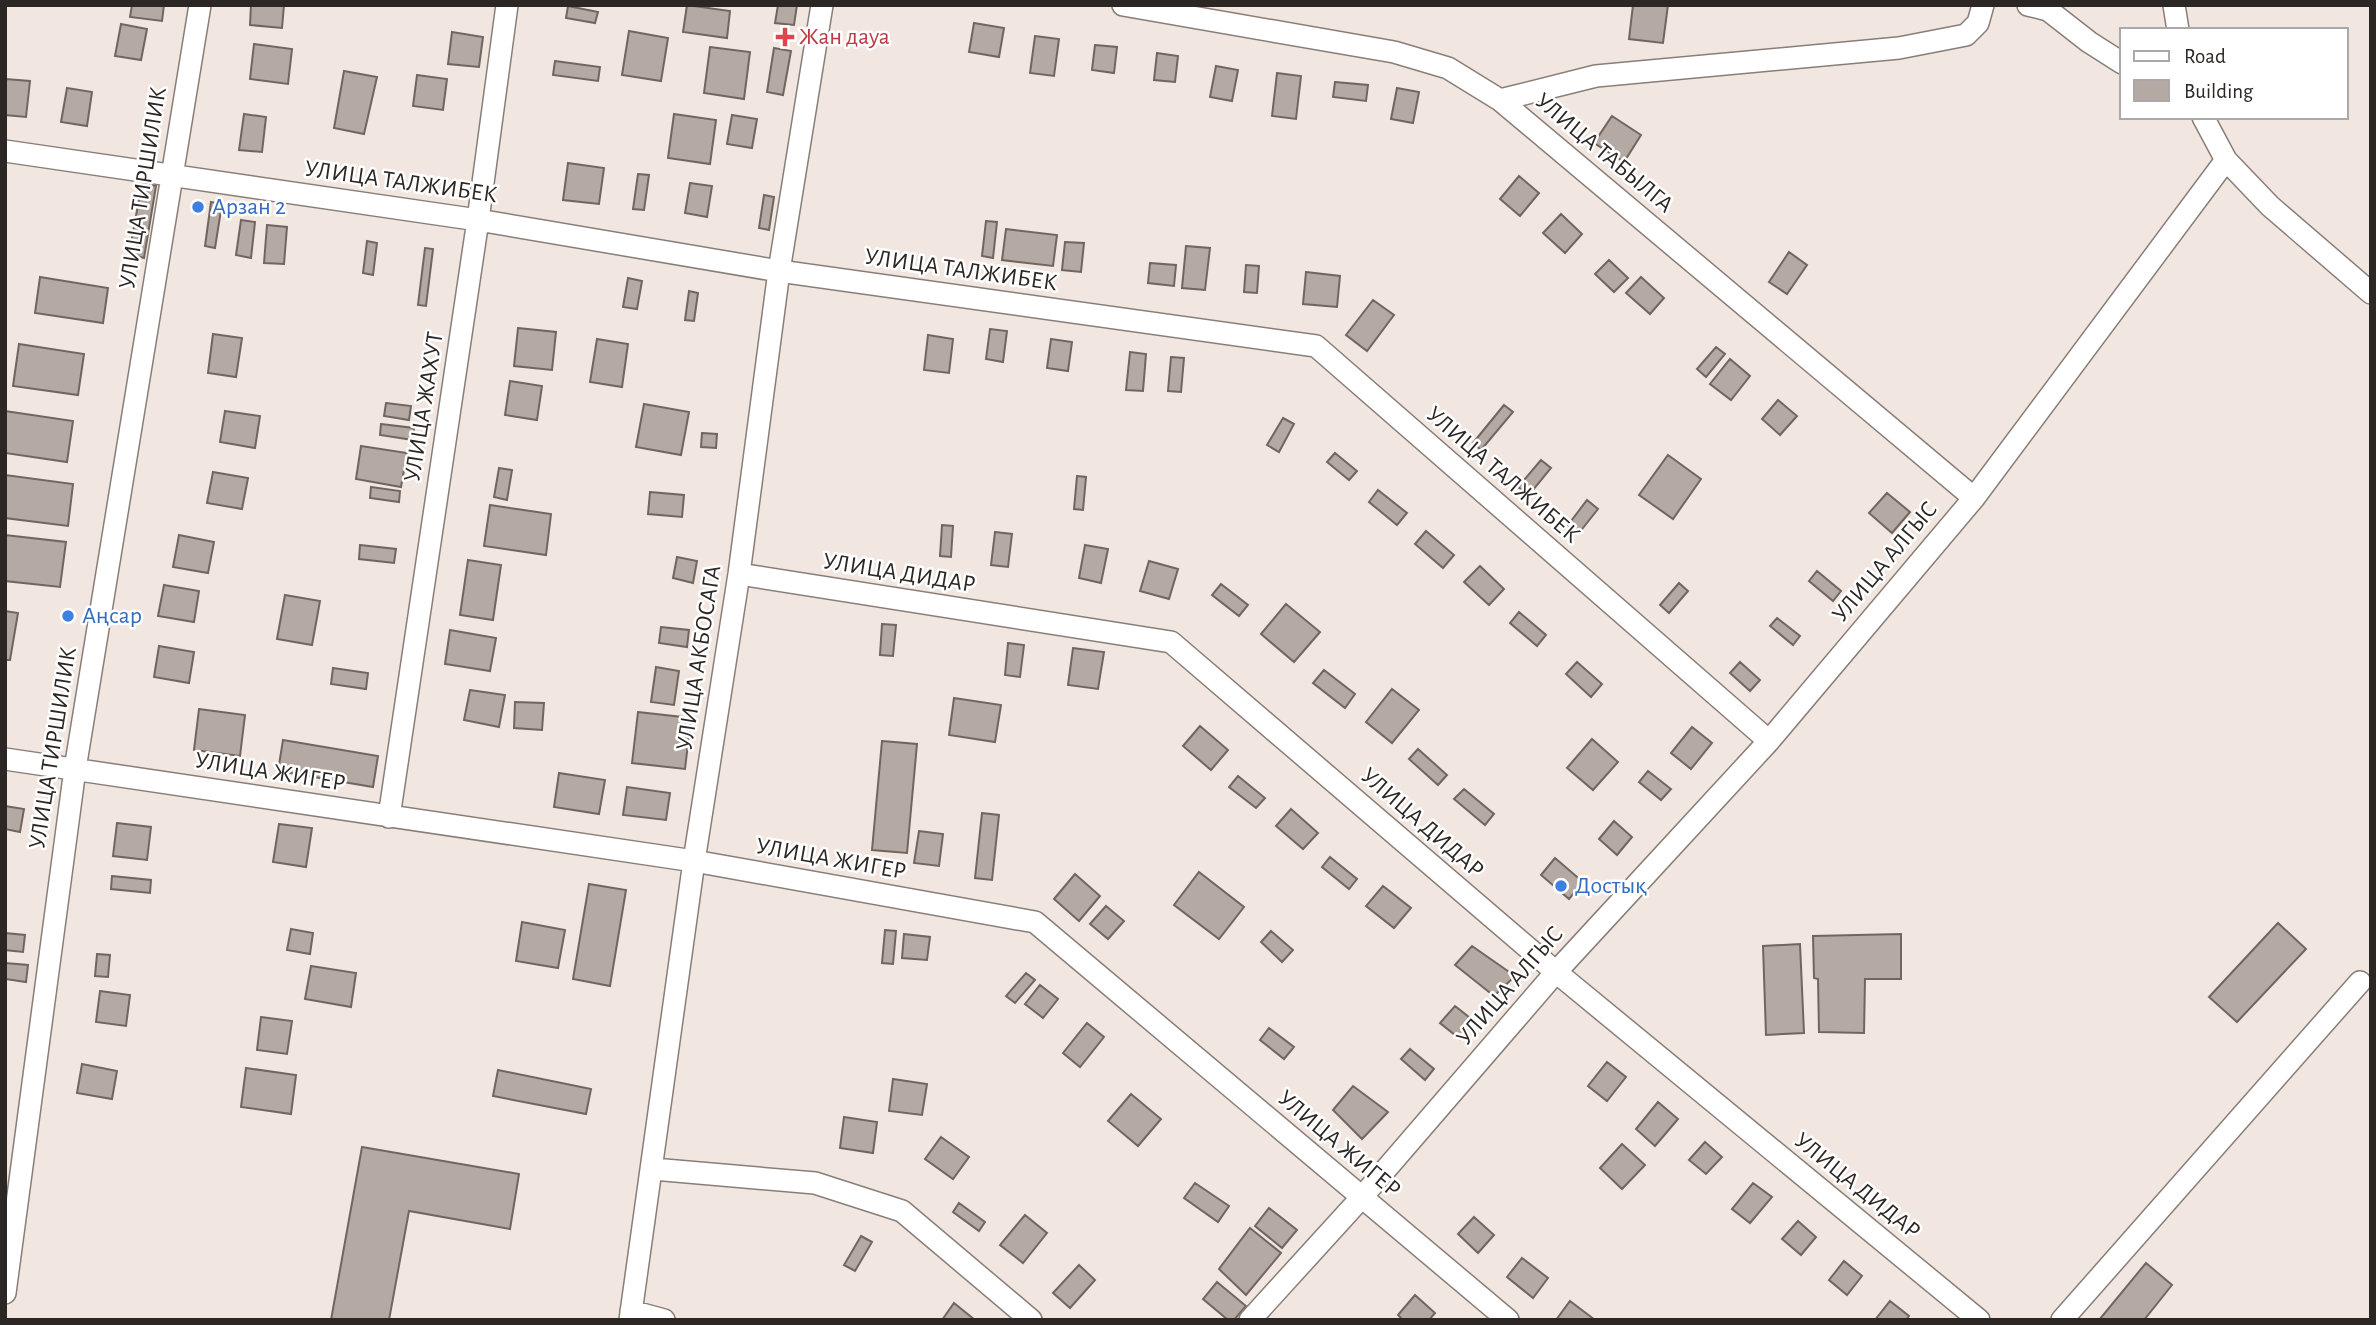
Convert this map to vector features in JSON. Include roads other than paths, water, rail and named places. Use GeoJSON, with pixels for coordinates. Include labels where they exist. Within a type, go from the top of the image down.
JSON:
{"type":"FeatureCollection","features":[{"type":"Feature","properties":{"kind":"street","name":"УЛИЦА ТИРШИЛИК"},"geometry":{"type":"LineString","coordinates":[[5,1293],[75,769],[200,5]]}},
{"type":"Feature","properties":{"kind":"street","name":"УЛИЦА ЖАХУТ"},"geometry":{"type":"LineString","coordinates":[[389,817],[478,220],[507,5]]}},
{"type":"Feature","properties":{"kind":"street","name":"УЛИЦА АКБОСАГА"},"geometry":{"type":"LineString","coordinates":[[631,1315],[694,861],[739,574],[779,271],[822,5]]}},
{"type":"Feature","properties":{"kind":"street","name":"УЛИЦА ТАБЫЛГА"},"geometry":{"type":"LineString","coordinates":[[1123,5],[1394,52],[1448,68],[1500,100],[1974,498]]}},
{"type":"Feature","properties":{"kind":"street"},"geometry":{"type":"LineString","coordinates":[[2028,5],[2048,10],[2120,62]]}},
{"type":"Feature","properties":{"kind":"street"},"geometry":{"type":"LineString","coordinates":[[2174,5],[2178,28]]}},
{"type":"Feature","properties":{"kind":"street"},"geometry":{"type":"LineString","coordinates":[[1500,100],[1596,76],[1899,48],[1966,35],[1978,23],[1987,6]]}},
{"type":"Feature","properties":{"kind":"street"},"geometry":{"type":"LineString","coordinates":[[2204,119],[2226,160],[2270,206],[2371,293]]}},
{"type":"Feature","properties":{"kind":"street","name":"УЛИЦА ТАЛЖИБЕК"},"geometry":{"type":"LineString","coordinates":[[5,151],[478,220],[779,271],[1316,346],[1769,741]]}},
{"type":"Feature","properties":{"kind":"street","name":"УЛИЦА АЛГЫС"},"geometry":{"type":"LineString","coordinates":[[1250,1320],[1362,1197],[1556,972],[1769,741],[1974,498],[2226,160]]}},
{"type":"Feature","properties":{"kind":"street","name":"УЛИЦА ДИДАР"},"geometry":{"type":"LineString","coordinates":[[739,574],[1171,642],[1556,972],[1979,1320]]}},
{"type":"Feature","properties":{"kind":"street","name":"УЛИЦА ЖИГЕР"},"geometry":{"type":"LineString","coordinates":[[5,759],[694,861],[1035,922],[1508,1320]]}},
{"type":"Feature","properties":{"kind":"street"},"geometry":{"type":"LineString","coordinates":[[2062,1320],[2360,982]]}},
{"type":"Feature","properties":{"kind":"street"},"geometry":{"type":"LineString","coordinates":[[653,1169],[815,1183],[902,1211],[1031,1320]]}},
{"type":"Feature","properties":{"kind":"street"},"geometry":{"type":"LineString","coordinates":[[631,1315],[664,1320]]}},
{"type":"Feature","properties":{"kind":"place","name":"Жан дауа"},"geometry":{"type":"Point","coordinates":[785,37]}},
{"type":"Feature","properties":{"kind":"place","name":"Арзан 2"},"geometry":{"type":"Point","coordinates":[198,207]}},
{"type":"Feature","properties":{"kind":"place","name":"Аңсар"},"geometry":{"type":"Point","coordinates":[68,616]}},
{"type":"Feature","properties":{"kind":"place","name":"Достық"},"geometry":{"type":"Point","coordinates":[1561,886]}}]}
